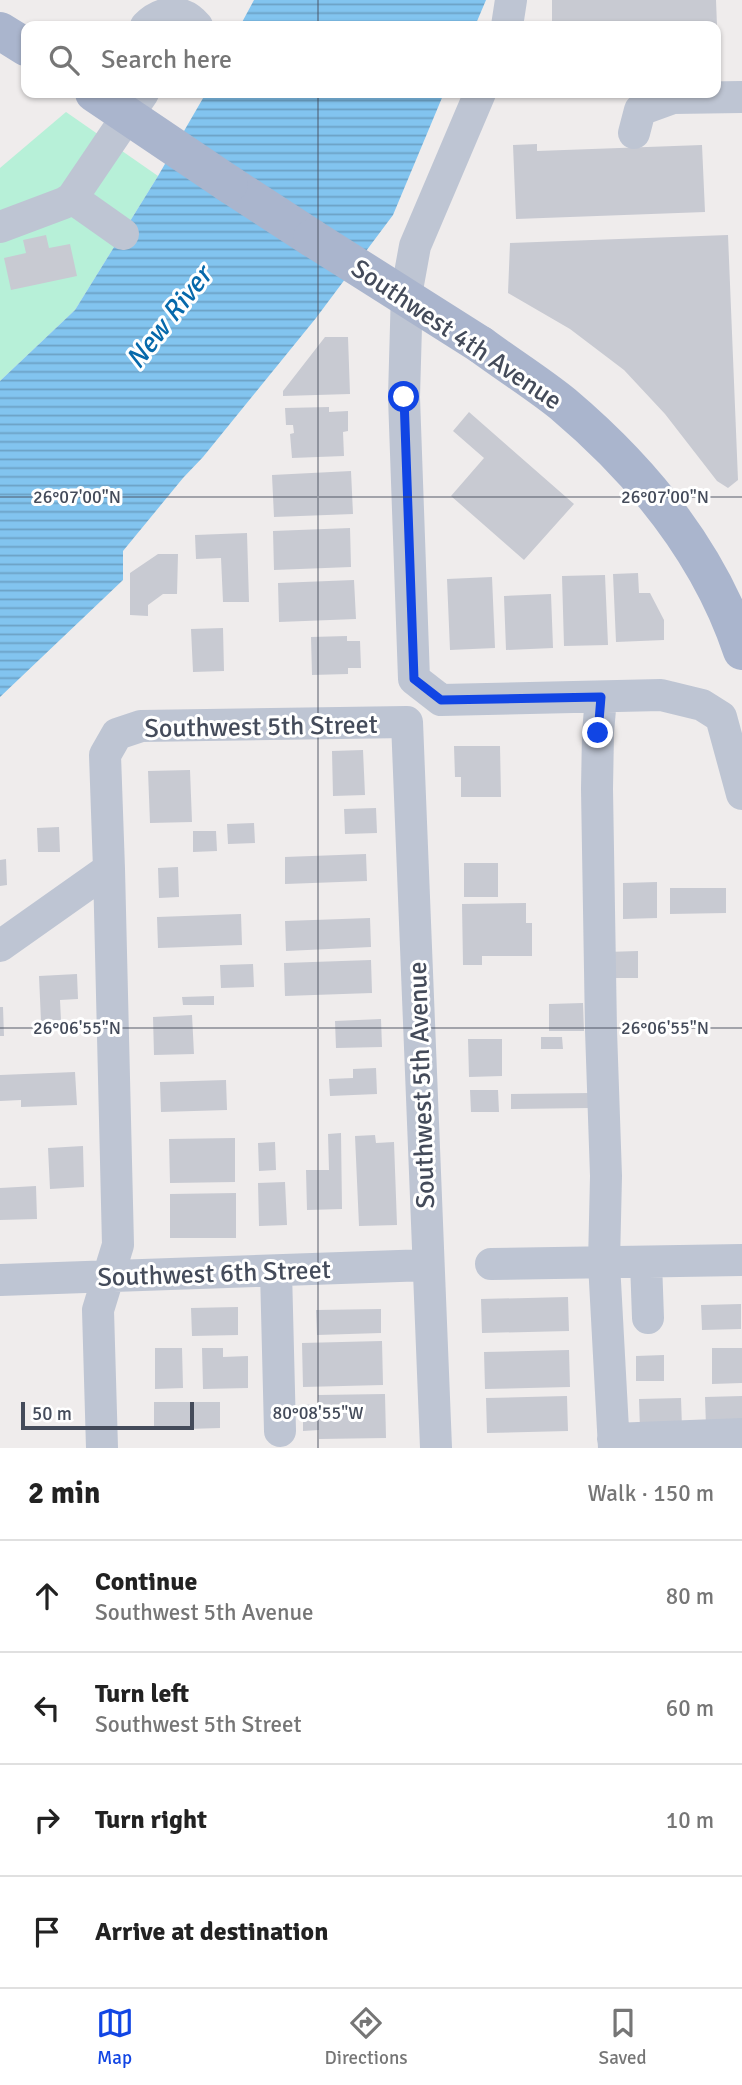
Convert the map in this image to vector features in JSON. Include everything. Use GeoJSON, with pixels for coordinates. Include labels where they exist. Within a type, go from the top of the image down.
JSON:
{"type":"FeatureCollection","features":[{"type":"Feature","properties":{"kind":"main road","name":"Southwest 4th Avenue"},"geometry":{"type":"LineString","coordinates":[[102,98],[312,238],[481,345],[561,402],[621,456],[668,510],[707,574],[742,651]]}},
{"type":"Feature","properties":{"kind":"street"},"geometry":{"type":"LineString","coordinates":[[508,21],[511,0]]}},
{"type":"Feature","properties":{"kind":"street"},"geometry":{"type":"LineString","coordinates":[[152,21],[164,14],[175,13],[191,21]]}},
{"type":"Feature","properties":{"kind":"street"},"geometry":{"type":"LineString","coordinates":[[721,97],[742,97]]}},
{"type":"Feature","properties":{"kind":"street"},"geometry":{"type":"LineString","coordinates":[[0,227],[64,204],[72,198],[139,98]]}},
{"type":"Feature","properties":{"kind":"street"},"geometry":{"type":"LineString","coordinates":[[478,98],[415,246],[407,290],[404,397],[414,679],[441,700],[661,695],[702,705],[721,717],[742,794]]}},
{"type":"Feature","properties":{"kind":"street"},"geometry":{"type":"LineString","coordinates":[[634,133],[640,110],[673,98]]}},
{"type":"Feature","properties":{"kind":"street"},"geometry":{"type":"LineString","coordinates":[[72,198],[123,234]]}},
{"type":"Feature","properties":{"kind":"street"},"geometry":{"type":"LineString","coordinates":[[601,697],[597,789],[606,1176],[604,1263],[613,1443],[742,1434]]}},
{"type":"Feature","properties":{"kind":"street","name":"Southwest 5th Street"},"geometry":{"type":"LineString","coordinates":[[109,869],[105,755],[117,734],[141,726],[407,722]]}},
{"type":"Feature","properties":{"kind":"street","name":"Southwest 5th Avenue"},"geometry":{"type":"LineString","coordinates":[[407,722],[436,1448]]}},
{"type":"Feature","properties":{"kind":"street"},"geometry":{"type":"LineString","coordinates":[[0,946],[109,869]]}},
{"type":"Feature","properties":{"kind":"street"},"geometry":{"type":"LineString","coordinates":[[102,1448],[98,1310],[118,1245],[109,869]]}},
{"type":"Feature","properties":{"kind":"street"},"geometry":{"type":"LineString","coordinates":[[491,1264],[742,1260]]}},
{"type":"Feature","properties":{"kind":"street"},"geometry":{"type":"LineString","coordinates":[[646,1262],[648,1318]]}},
{"type":"Feature","properties":{"kind":"street","name":"Southwest 6th Street"},"geometry":{"type":"LineString","coordinates":[[0,1280],[428,1265]]}},
{"type":"Feature","properties":{"kind":"street"},"geometry":{"type":"LineString","coordinates":[[276,1271],[280,1432]]}},
{"type":"Feature","properties":{"kind":"green space"},"geometry":{"type":"Polygon","coordinates":[[[66,112],[158,176],[75,310],[0,381],[0,168],[66,112]]]}},
{"type":"Feature","properties":{"kind":"water"},"geometry":{"type":"Polygon","coordinates":[[[254,0],[486,0],[477,21],[243,21],[254,0]]]}},
{"type":"Feature","properties":{"kind":"water","name":"New River"},"geometry":{"type":"Polygon","coordinates":[[[203,98],[442,98],[393,215],[316,318],[123,551],[123,580],[0,697],[0,381],[75,310],[203,98]]]}},
{"type":"Feature","properties":{"kind":"building"},"geometry":{"type":"Polygon","coordinates":[[[552,0],[716,0],[717,21],[552,21],[552,0]]]}},
{"type":"Feature","properties":{"kind":"building"},"geometry":{"type":"Polygon","coordinates":[[[537,144],[537,151],[702,145],[705,212],[516,219],[513,145],[537,144]]]}},
{"type":"Feature","properties":{"kind":"building"},"geometry":{"type":"Polygon","coordinates":[[[46,235],[49,248],[70,244],[77,276],[11,290],[4,258],[26,253],[23,240],[46,235]]]}},
{"type":"Feature","properties":{"kind":"building"},"geometry":{"type":"Polygon","coordinates":[[[728,235],[738,480],[728,488],[717,481],[665,414],[624,370],[570,329],[508,293],[510,243],[728,235]]]}},
{"type":"Feature","properties":{"kind":"building"},"geometry":{"type":"Polygon","coordinates":[[[325,337],[348,337],[350,394],[283,396],[283,391],[325,337]]]}},
{"type":"Feature","properties":{"kind":"building"},"geometry":{"type":"Polygon","coordinates":[[[329,407],[329,412],[348,411],[348,431],[343,432],[344,456],[292,458],[290,434],[294,433],[293,425],[286,425],[285,408],[329,407]]]}},
{"type":"Feature","properties":{"kind":"building"},"geometry":{"type":"Polygon","coordinates":[[[469,412],[574,504],[524,560],[451,496],[484,458],[453,431],[469,412]]]}},
{"type":"Feature","properties":{"kind":"building"},"geometry":{"type":"Polygon","coordinates":[[[351,471],[353,514],[274,517],[272,475],[351,471]]]}},
{"type":"Feature","properties":{"kind":"building"},"geometry":{"type":"Polygon","coordinates":[[[350,528],[351,567],[274,570],[273,531],[350,528]]]}},
{"type":"Feature","properties":{"kind":"building"},"geometry":{"type":"Polygon","coordinates":[[[247,533],[249,602],[223,602],[221,558],[196,559],[195,535],[247,533]]]}},
{"type":"Feature","properties":{"kind":"building"},"geometry":{"type":"Polygon","coordinates":[[[158,554],[178,554],[177,594],[163,594],[148,605],[148,616],[130,615],[130,573],[158,554]]]}},
{"type":"Feature","properties":{"kind":"building"},"geometry":{"type":"Polygon","coordinates":[[[638,573],[639,593],[650,593],[664,620],[664,640],[616,642],[613,574],[638,573]]]}},
{"type":"Feature","properties":{"kind":"building"},"geometry":{"type":"Polygon","coordinates":[[[605,575],[608,645],[564,646],[562,576],[605,575]]]}},
{"type":"Feature","properties":{"kind":"building"},"geometry":{"type":"Polygon","coordinates":[[[492,577],[495,648],[450,650],[447,579],[492,577]]]}},
{"type":"Feature","properties":{"kind":"building"},"geometry":{"type":"Polygon","coordinates":[[[354,580],[356,619],[279,622],[278,583],[354,580]]]}},
{"type":"Feature","properties":{"kind":"building"},"geometry":{"type":"Polygon","coordinates":[[[551,594],[553,648],[506,650],[504,596],[551,594]]]}},
{"type":"Feature","properties":{"kind":"building"},"geometry":{"type":"Polygon","coordinates":[[[223,628],[224,671],[193,672],[191,629],[223,628]]]}},
{"type":"Feature","properties":{"kind":"building"},"geometry":{"type":"Polygon","coordinates":[[[347,636],[347,641],[360,641],[361,668],[348,668],[348,674],[312,675],[311,637],[347,636]]]}},
{"type":"Feature","properties":{"kind":"building"},"geometry":{"type":"Polygon","coordinates":[[[454,746],[500,746],[501,797],[461,797],[461,777],[455,777],[454,746]]]}},
{"type":"Feature","properties":{"kind":"building"},"geometry":{"type":"Polygon","coordinates":[[[363,750],[365,795],[333,796],[332,751],[363,750]]]}},
{"type":"Feature","properties":{"kind":"building"},"geometry":{"type":"Polygon","coordinates":[[[190,770],[192,822],[150,823],[148,771],[190,770]]]}},
{"type":"Feature","properties":{"kind":"building"},"geometry":{"type":"Polygon","coordinates":[[[376,808],[377,833],[345,834],[344,809],[376,808]]]}},
{"type":"Feature","properties":{"kind":"building"},"geometry":{"type":"Polygon","coordinates":[[[254,823],[255,843],[228,844],[227,824],[254,823]]]}},
{"type":"Feature","properties":{"kind":"building"},"geometry":{"type":"Polygon","coordinates":[[[59,827],[60,852],[38,852],[37,828],[59,827]]]}},
{"type":"Feature","properties":{"kind":"building"},"geometry":{"type":"Polygon","coordinates":[[[193,831],[216,831],[217,851],[193,852],[193,831]]]}},
{"type":"Feature","properties":{"kind":"building"},"geometry":{"type":"Polygon","coordinates":[[[366,854],[367,881],[285,884],[285,857],[366,854]]]}},
{"type":"Feature","properties":{"kind":"building"},"geometry":{"type":"Polygon","coordinates":[[[6,859],[7,885],[0,886],[0,860],[6,859]]]}},
{"type":"Feature","properties":{"kind":"building"},"geometry":{"type":"Polygon","coordinates":[[[464,863],[498,863],[498,897],[464,897],[464,863]]]}},
{"type":"Feature","properties":{"kind":"building"},"geometry":{"type":"Polygon","coordinates":[[[178,867],[179,897],[159,898],[158,868],[178,867]]]}},
{"type":"Feature","properties":{"kind":"building"},"geometry":{"type":"Polygon","coordinates":[[[657,882],[657,918],[623,919],[623,883],[657,882]]]}},
{"type":"Feature","properties":{"kind":"building"},"geometry":{"type":"Polygon","coordinates":[[[670,888],[726,888],[726,913],[670,914],[670,888]]]}},
{"type":"Feature","properties":{"kind":"building"},"geometry":{"type":"Polygon","coordinates":[[[526,903],[526,923],[532,923],[532,956],[482,956],[482,965],[463,965],[462,904],[526,903]]]}},
{"type":"Feature","properties":{"kind":"building"},"geometry":{"type":"Polygon","coordinates":[[[241,914],[242,945],[158,948],[157,917],[241,914]]]}},
{"type":"Feature","properties":{"kind":"building"},"geometry":{"type":"Polygon","coordinates":[[[370,918],[371,947],[286,951],[285,921],[370,918]]]}},
{"type":"Feature","properties":{"kind":"building"},"geometry":{"type":"Polygon","coordinates":[[[638,951],[638,978],[606,978],[606,952],[638,951]]]}},
{"type":"Feature","properties":{"kind":"building"},"geometry":{"type":"Polygon","coordinates":[[[371,960],[372,993],[285,996],[284,963],[371,960]]]}},
{"type":"Feature","properties":{"kind":"building"},"geometry":{"type":"Polygon","coordinates":[[[253,964],[254,987],[221,988],[220,965],[253,964]]]}},
{"type":"Feature","properties":{"kind":"building"},"geometry":{"type":"Polygon","coordinates":[[[77,974],[78,999],[60,1000],[61,1020],[41,1021],[39,976],[77,974]]]}},
{"type":"Feature","properties":{"kind":"building"},"geometry":{"type":"Polygon","coordinates":[[[214,996],[214,1005],[183,1005],[182,997],[214,996]]]}},
{"type":"Feature","properties":{"kind":"building"},"geometry":{"type":"Polygon","coordinates":[[[583,1003],[584,1031],[549,1031],[549,1004],[583,1003]]]}},
{"type":"Feature","properties":{"kind":"building"},"geometry":{"type":"Polygon","coordinates":[[[0,1007],[3,1007],[4,1036],[0,1036],[0,1007]]]}},
{"type":"Feature","properties":{"kind":"building"},"geometry":{"type":"Polygon","coordinates":[[[192,1015],[194,1054],[154,1055],[153,1017],[192,1015]]]}},
{"type":"Feature","properties":{"kind":"building"},"geometry":{"type":"Polygon","coordinates":[[[381,1019],[382,1047],[336,1048],[335,1021],[381,1019]]]}},
{"type":"Feature","properties":{"kind":"building"},"geometry":{"type":"Polygon","coordinates":[[[541,1037],[562,1037],[563,1049],[541,1049],[541,1037]]]}},
{"type":"Feature","properties":{"kind":"building"},"geometry":{"type":"Polygon","coordinates":[[[468,1039],[502,1039],[502,1076],[469,1077],[468,1039]]]}},
{"type":"Feature","properties":{"kind":"building"},"geometry":{"type":"Polygon","coordinates":[[[376,1068],[377,1094],[330,1096],[329,1079],[353,1078],[353,1069],[376,1068]]]}},
{"type":"Feature","properties":{"kind":"building"},"geometry":{"type":"Polygon","coordinates":[[[75,1072],[77,1105],[21,1107],[21,1100],[0,1101],[0,1075],[75,1072]]]}},
{"type":"Feature","properties":{"kind":"building"},"geometry":{"type":"Polygon","coordinates":[[[226,1080],[227,1110],[161,1112],[160,1082],[226,1080]]]}},
{"type":"Feature","properties":{"kind":"building"},"geometry":{"type":"Polygon","coordinates":[[[470,1090],[498,1090],[499,1112],[471,1112],[470,1090]]]}},
{"type":"Feature","properties":{"kind":"building"},"geometry":{"type":"Polygon","coordinates":[[[590,1093],[590,1108],[511,1109],[511,1094],[590,1093]]]}},
{"type":"Feature","properties":{"kind":"building"},"geometry":{"type":"Polygon","coordinates":[[[341,1133],[342,1209],[307,1210],[306,1170],[329,1170],[328,1134],[341,1133]]]}},
{"type":"Feature","properties":{"kind":"building"},"geometry":{"type":"Polygon","coordinates":[[[375,1135],[376,1143],[394,1142],[397,1225],[359,1226],[355,1136],[375,1135]]]}},
{"type":"Feature","properties":{"kind":"building"},"geometry":{"type":"Polygon","coordinates":[[[235,1138],[235,1182],[170,1183],[169,1139],[235,1138]]]}},
{"type":"Feature","properties":{"kind":"building"},"geometry":{"type":"Polygon","coordinates":[[[275,1142],[276,1170],[259,1171],[258,1143],[275,1142]]]}},
{"type":"Feature","properties":{"kind":"building"},"geometry":{"type":"Polygon","coordinates":[[[83,1146],[84,1187],[50,1189],[48,1148],[83,1146]]]}},
{"type":"Feature","properties":{"kind":"building"},"geometry":{"type":"Polygon","coordinates":[[[285,1182],[287,1225],[259,1226],[258,1183],[285,1182]]]}},
{"type":"Feature","properties":{"kind":"building"},"geometry":{"type":"Polygon","coordinates":[[[36,1186],[37,1219],[0,1220],[0,1188],[36,1186]]]}},
{"type":"Feature","properties":{"kind":"building"},"geometry":{"type":"Polygon","coordinates":[[[236,1193],[236,1238],[170,1238],[170,1194],[236,1193]]]}},
{"type":"Feature","properties":{"kind":"building"},"geometry":{"type":"Polygon","coordinates":[[[568,1297],[569,1331],[482,1333],[481,1299],[568,1297]]]}},
{"type":"Feature","properties":{"kind":"building"},"geometry":{"type":"Polygon","coordinates":[[[741,1304],[741,1329],[702,1330],[701,1305],[741,1304]]]}},
{"type":"Feature","properties":{"kind":"building"},"geometry":{"type":"Polygon","coordinates":[[[238,1307],[238,1335],[192,1336],[191,1308],[238,1307]]]}},
{"type":"Feature","properties":{"kind":"building"},"geometry":{"type":"Polygon","coordinates":[[[381,1309],[381,1333],[317,1335],[316,1310],[381,1309]]]}},
{"type":"Feature","properties":{"kind":"building"},"geometry":{"type":"Polygon","coordinates":[[[382,1341],[383,1385],[303,1387],[302,1343],[382,1341]]]}},
{"type":"Feature","properties":{"kind":"building"},"geometry":{"type":"Polygon","coordinates":[[[155,1348],[182,1348],[183,1388],[155,1389],[155,1348]]]}},
{"type":"Feature","properties":{"kind":"building"},"geometry":{"type":"Polygon","coordinates":[[[202,1348],[223,1348],[223,1357],[248,1356],[248,1388],[203,1389],[202,1348]]]}},
{"type":"Feature","properties":{"kind":"building"},"geometry":{"type":"Polygon","coordinates":[[[712,1348],[742,1348],[742,1383],[712,1384],[712,1348]]]}},
{"type":"Feature","properties":{"kind":"building"},"geometry":{"type":"Polygon","coordinates":[[[569,1350],[570,1387],[485,1389],[484,1352],[569,1350]]]}},
{"type":"Feature","properties":{"kind":"building"},"geometry":{"type":"Polygon","coordinates":[[[664,1355],[664,1381],[636,1381],[636,1356],[664,1355]]]}},
{"type":"Feature","properties":{"kind":"building"},"geometry":{"type":"Polygon","coordinates":[[[385,1394],[386,1438],[319,1439],[319,1430],[303,1431],[303,1405],[319,1404],[318,1395],[385,1394]]]}},
{"type":"Feature","properties":{"kind":"building"},"geometry":{"type":"Polygon","coordinates":[[[567,1396],[568,1431],[487,1433],[486,1398],[567,1396]]]}},
{"type":"Feature","properties":{"kind":"building"},"geometry":{"type":"Polygon","coordinates":[[[742,1396],[742,1425],[706,1426],[705,1397],[742,1396]]]}},
{"type":"Feature","properties":{"kind":"building"},"geometry":{"type":"Polygon","coordinates":[[[681,1398],[682,1428],[640,1429],[639,1399],[681,1398]]]}},
{"type":"Feature","properties":{"kind":"building"},"geometry":{"type":"Polygon","coordinates":[[[154,1402],[220,1402],[220,1428],[154,1430],[154,1402]]]}},
{"type":"Feature","properties":{"kind":"route"},"geometry":{"type":"LineString","coordinates":[[404,397],[414,679],[441,700],[601,697],[598,733]]}}]}
